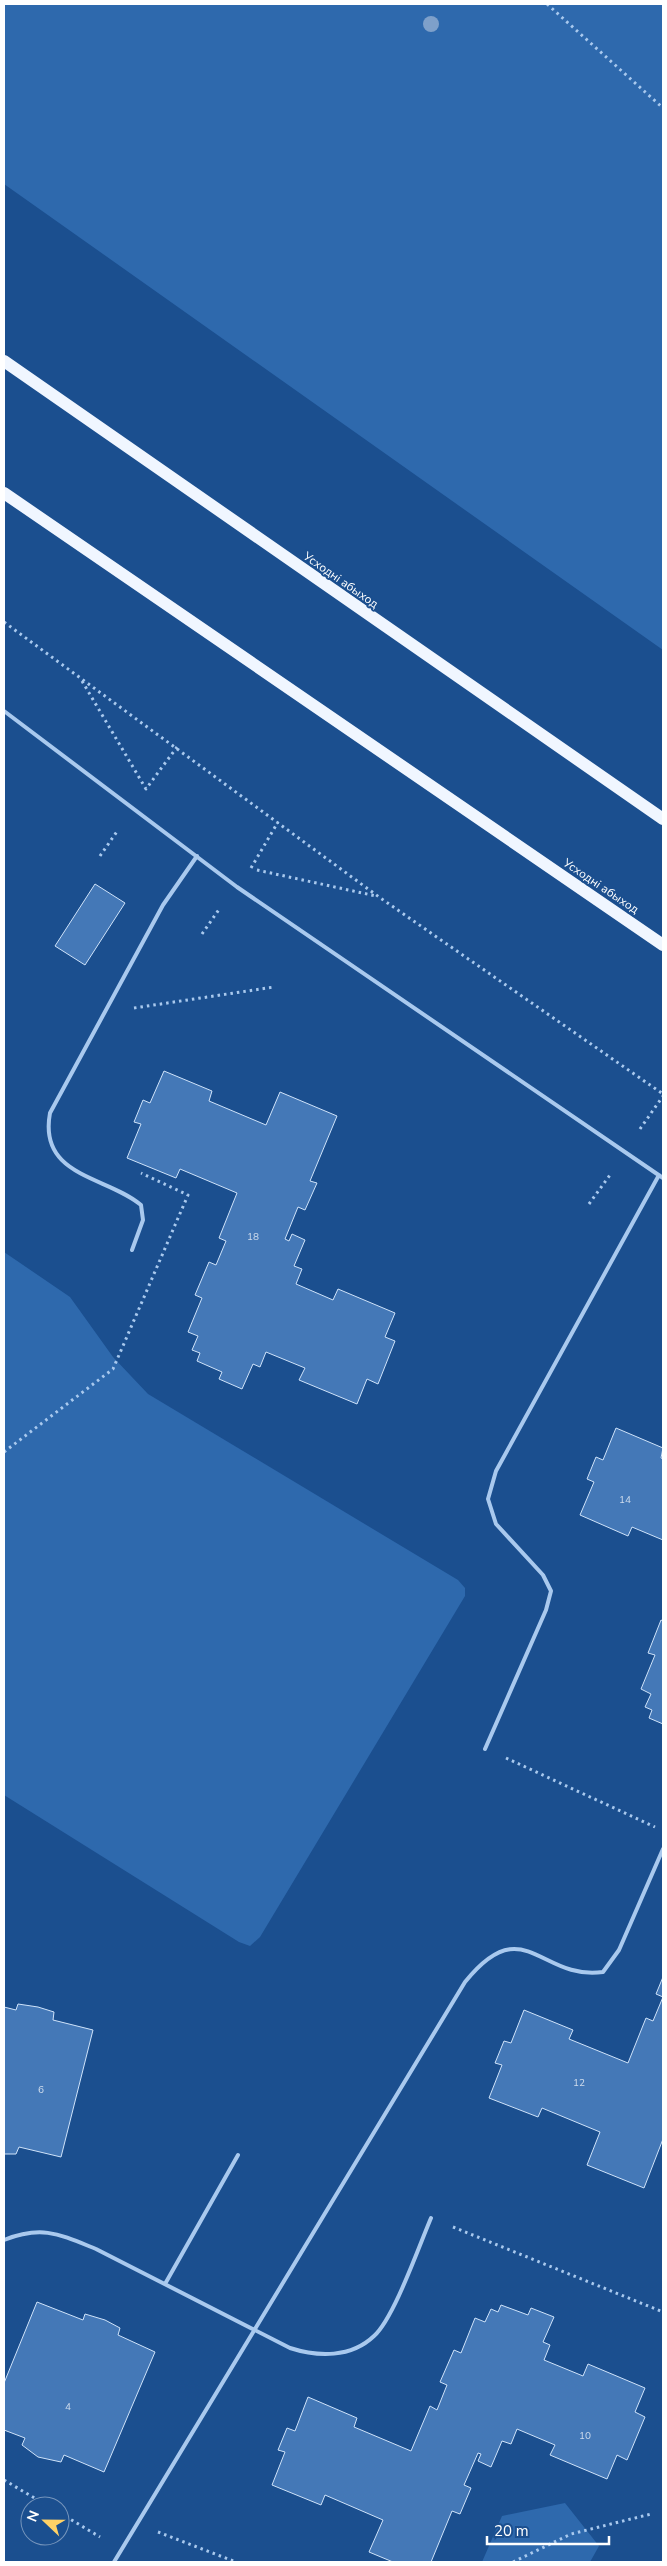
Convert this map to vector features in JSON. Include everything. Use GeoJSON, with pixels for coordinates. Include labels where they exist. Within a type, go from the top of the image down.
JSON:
{"type":"FeatureCollection","features":[{"type":"Feature","properties":{"kind":"main road","name":"Усходні абыход"},"geometry":{"type":"LineString","coordinates":[[4,360],[663,819]]}},
{"type":"Feature","properties":{"kind":"main road","name":"Усходні абыход"},"geometry":{"type":"LineString","coordinates":[[4,493],[663,945]]}},
{"type":"Feature","properties":{"kind":"lane"},"geometry":{"type":"LineString","coordinates":[[4,711],[237,887],[663,1178]]}},
{"type":"Feature","properties":{"kind":"lane"},"geometry":{"type":"LineString","coordinates":[[132,1250],[143,1220],[141,1205],[67,1165],[55,1151],[47,1127],[50,1113],[163,905],[197,856]]}},
{"type":"Feature","properties":{"kind":"lane"},"geometry":{"type":"LineString","coordinates":[[485,1749],[546,1610],[551,1591],[543,1575],[496,1524],[488,1499],[496,1471],[659,1175]]}},
{"type":"Feature","properties":{"kind":"lane"},"geometry":{"type":"LineString","coordinates":[[114,2562],[465,1982],[477,1967],[501,1950],[513,1949],[526,1951],[577,1972],[603,1972],[620,1950],[663,1849]]}},
{"type":"Feature","properties":{"kind":"lane"},"geometry":{"type":"LineString","coordinates":[[165,2284],[238,2156]]}},
{"type":"Feature","properties":{"kind":"lane"},"geometry":{"type":"LineString","coordinates":[[4,2240],[21,2233],[44,2231],[96,2248],[290,2348],[309,2354],[324,2355],[342,2353],[374,2336],[393,2307],[431,2218]]}},
{"type":"Feature","properties":{"kind":"path"},"geometry":{"type":"LineString","coordinates":[[547,4],[663,108]]}},
{"type":"Feature","properties":{"kind":"path"},"geometry":{"type":"LineString","coordinates":[[4,622],[177,747],[379,897],[663,1095],[640,1129]]}},
{"type":"Feature","properties":{"kind":"path"},"geometry":{"type":"LineString","coordinates":[[81,678],[146,789],[177,747]]}},
{"type":"Feature","properties":{"kind":"path"},"geometry":{"type":"LineString","coordinates":[[278,822],[251,868],[379,897]]}},
{"type":"Feature","properties":{"kind":"path"},"geometry":{"type":"LineString","coordinates":[[100,856],[118,830]]}},
{"type":"Feature","properties":{"kind":"path"},"geometry":{"type":"LineString","coordinates":[[202,934],[220,908]]}},
{"type":"Feature","properties":{"kind":"path"},"geometry":{"type":"LineString","coordinates":[[129,1008],[274,987]]}},
{"type":"Feature","properties":{"kind":"path"},"geometry":{"type":"LineString","coordinates":[[4,1452],[113,1369],[188,1195],[134,1171]]}},
{"type":"Feature","properties":{"kind":"path"},"geometry":{"type":"LineString","coordinates":[[590,1204],[610,1175]]}},
{"type":"Feature","properties":{"kind":"path"},"geometry":{"type":"LineString","coordinates":[[485,1749],[663,1831]]}},
{"type":"Feature","properties":{"kind":"path"},"geometry":{"type":"LineString","coordinates":[[431,2218],[663,2312]]}},
{"type":"Feature","properties":{"kind":"path"},"geometry":{"type":"LineString","coordinates":[[4,2480],[31,2496]]}},
{"type":"Feature","properties":{"kind":"path"},"geometry":{"type":"LineString","coordinates":[[513,2562],[571,2534],[651,2514]]}},
{"type":"Feature","properties":{"kind":"path"},"geometry":{"type":"LineString","coordinates":[[70,2519],[121,2550]]}},
{"type":"Feature","properties":{"kind":"path"},"geometry":{"type":"LineString","coordinates":[[137,2524],[236,2562]]}},
{"type":"Feature","properties":{"kind":"shaded area"},"geometry":{"type":"Polygon","coordinates":[[[4,4],[663,4],[663,650],[4,184],[4,4]]]}},
{"type":"Feature","properties":{"kind":"shaded area"},"geometry":{"type":"Polygon","coordinates":[[[4,1252],[70,1297],[113,1357],[148,1394],[458,1580],[465,1588],[465,1596],[260,1937],[250,1946],[239,1942],[4,1795],[4,1252]]]}},
{"type":"Feature","properties":{"kind":"shaded area"},"geometry":{"type":"Polygon","coordinates":[[[565,2503],[599,2546],[590,2562],[482,2562],[502,2516],[565,2503]]]}},
{"type":"Feature","properties":{"kind":"building"},"geometry":{"type":"Polygon","coordinates":[[[95,884],[125,903],[85,965],[55,946],[95,884]]]}},
{"type":"Feature","properties":{"kind":"building"},"geometry":{"type":"Polygon","coordinates":[[[164,1071],[212,1091],[209,1101],[266,1125],[280,1092],[337,1116],[310,1181],[317,1183],[305,1210],[298,1207],[285,1239],[289,1241],[292,1234],[305,1240],[294,1266],[302,1269],[296,1284],[333,1300],[338,1289],[395,1313],[385,1337],[395,1341],[378,1384],[367,1379],[357,1404],[299,1380],[305,1368],[266,1352],[260,1367],[253,1364],[242,1389],[219,1379],[222,1372],[197,1361],[200,1353],[192,1350],[198,1336],[188,1332],[202,1298],[195,1295],[209,1262],[216,1265],[226,1241],[219,1238],[237,1193],[180,1169],[176,1178],[127,1158],[141,1124],[134,1122],[143,1100],[150,1103],[164,1071]]]}},
{"type":"Feature","properties":{"kind":"building"},"geometry":{"type":"Polygon","coordinates":[[[616,1428],[663,1448],[661,1458],[663,1459],[663,1540],[632,1527],[628,1536],[580,1515],[594,1482],[587,1479],[596,1457],[603,1460],[616,1428]]]}},
{"type":"Feature","properties":{"kind":"building"},"geometry":{"type":"Polygon","coordinates":[[[661,1620],[663,1621],[663,1724],[649,1718],[652,1710],[645,1707],[651,1694],[641,1689],[655,1655],[648,1653],[661,1620]]]}},
{"type":"Feature","properties":{"kind":"building"},"geometry":{"type":"Polygon","coordinates":[[[663,1977],[663,1997],[656,1994],[663,1977]]]}},
{"type":"Feature","properties":{"kind":"building"},"geometry":{"type":"Polygon","coordinates":[[[663,1997],[663,2139],[644,2188],[587,2165],[600,2132],[542,2108],[538,2117],[489,2098],[502,2065],[495,2063],[504,2041],[511,2043],[524,2010],[573,2030],[569,2039],[628,2063],[646,2018],[653,2021],[663,1997]]]}},
{"type":"Feature","properties":{"kind":"building"},"geometry":{"type":"Polygon","coordinates":[[[18,2004],[54,2012],[53,2020],[93,2030],[61,2157],[19,2147],[16,2154],[4,2154],[4,2007],[16,2010],[18,2004]]]}},
{"type":"Feature","properties":{"kind":"building"},"geometry":{"type":"Polygon","coordinates":[[[37,2302],[83,2320],[85,2314],[105,2320],[120,2328],[118,2335],[155,2352],[104,2472],[64,2455],[61,2462],[38,2457],[22,2445],[25,2438],[4,2430],[4,2383],[37,2302]]]}},
{"type":"Feature","properties":{"kind":"building"},"geometry":{"type":"Polygon","coordinates":[[[501,2305],[528,2315],[531,2308],[554,2317],[543,2342],[550,2345],[544,2360],[583,2376],[588,2364],[645,2388],[635,2412],[645,2417],[627,2460],[617,2455],[607,2479],[550,2455],[555,2445],[517,2429],[511,2444],[502,2441],[491,2467],[478,2461],[481,2454],[478,2453],[464,2485],[471,2488],[460,2514],[452,2511],[431,2562],[393,2562],[369,2552],[383,2520],[325,2495],[321,2505],[272,2485],[285,2452],[278,2450],[287,2428],[295,2431],[308,2397],[357,2418],[354,2427],[411,2451],[430,2406],[437,2410],[447,2385],[440,2382],[454,2350],[461,2353],[475,2318],[485,2322],[491,2309],[498,2312],[501,2305]]]}}]}
